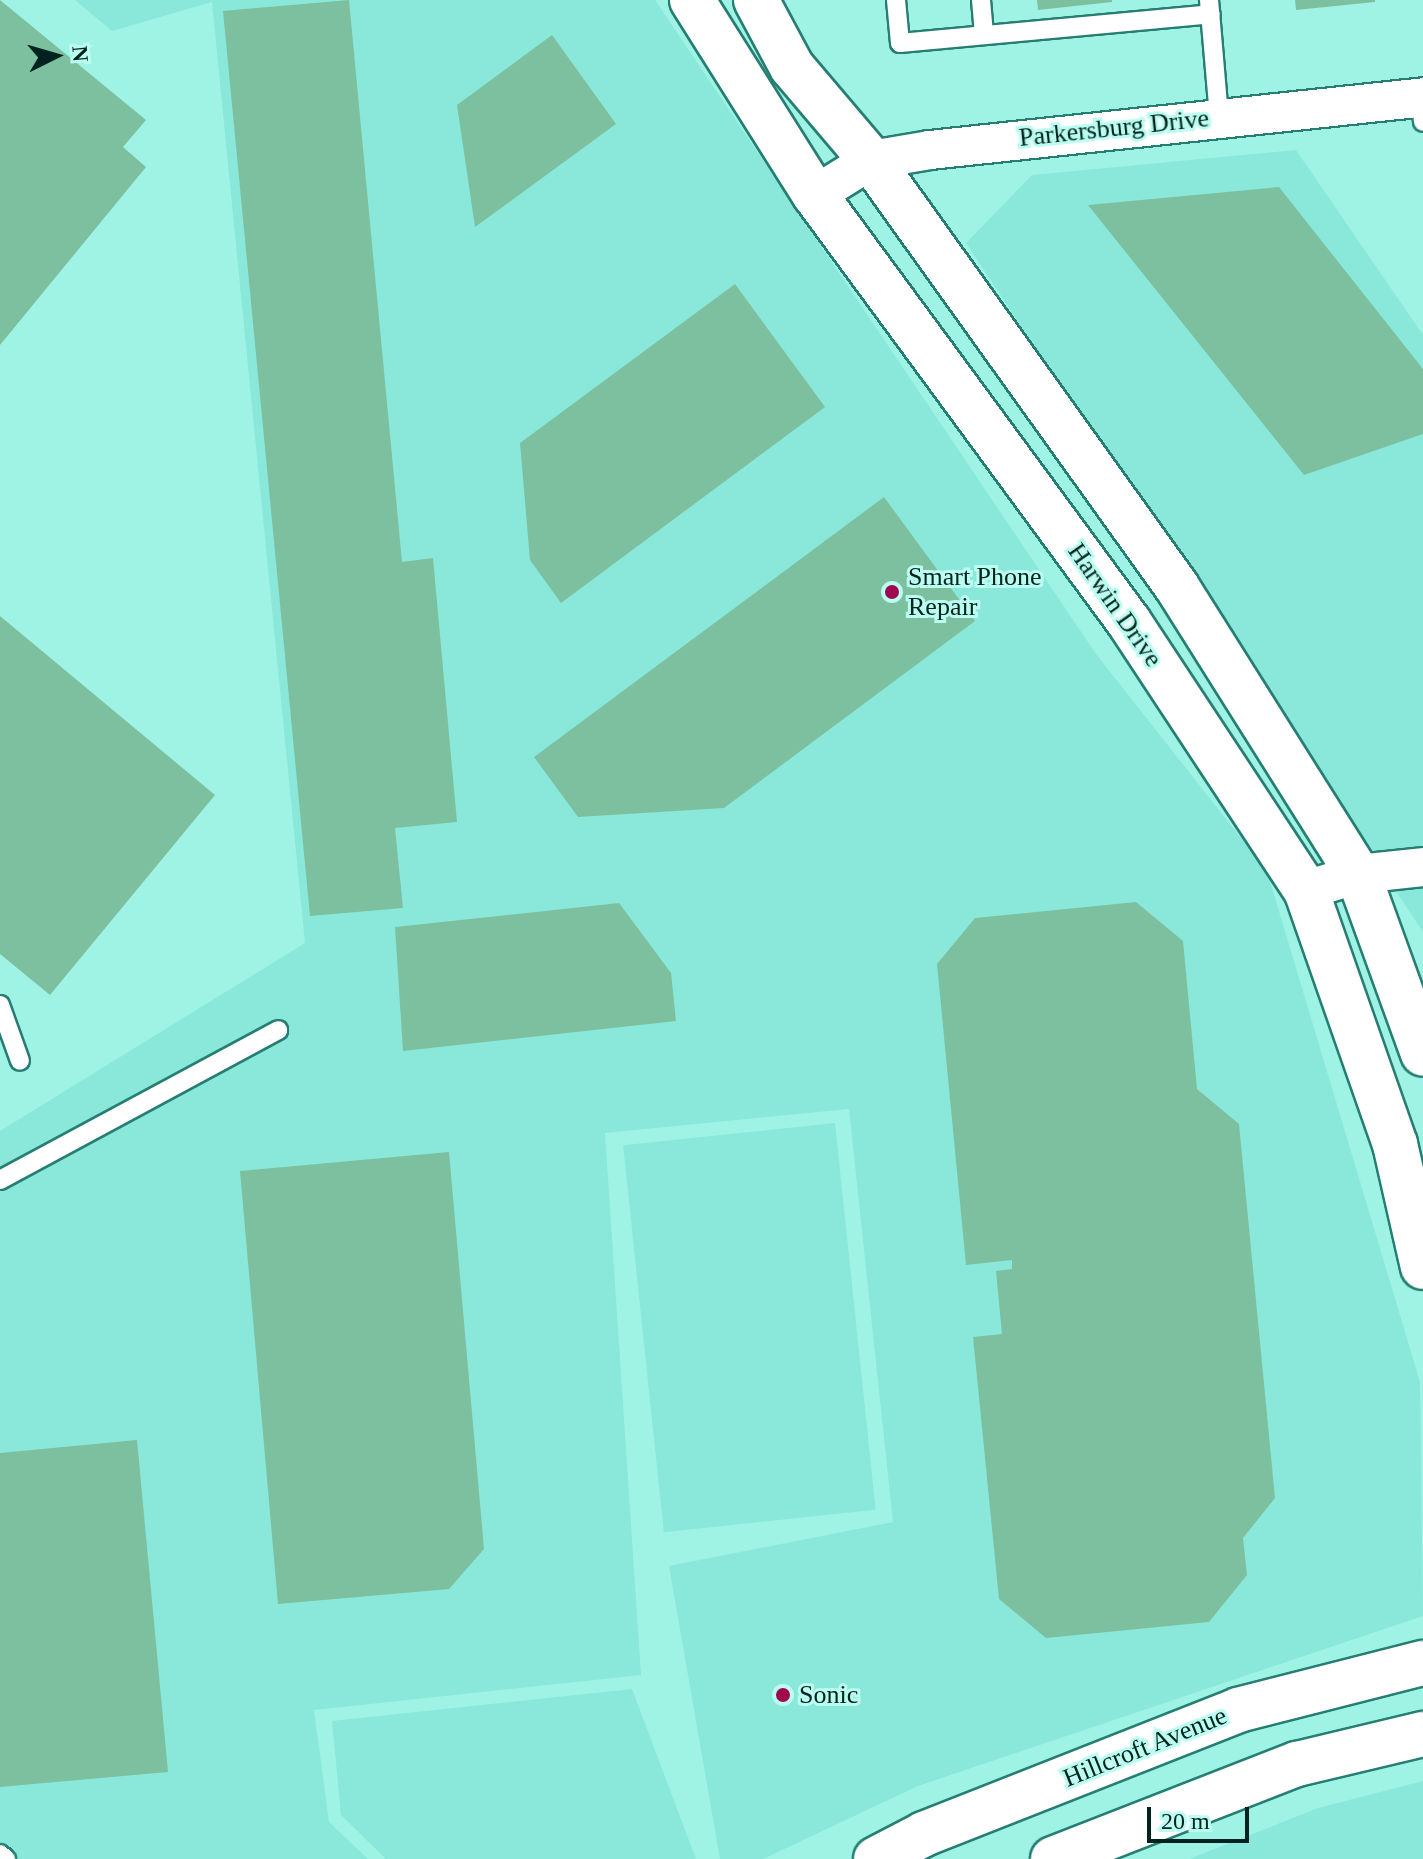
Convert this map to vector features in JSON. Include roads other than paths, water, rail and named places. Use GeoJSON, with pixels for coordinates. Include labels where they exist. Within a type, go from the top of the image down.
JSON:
{"type":"FeatureCollection","features":[{"type":"Feature","properties":{"kind":"main road","name":"Harwin Drive"},"geometry":{"type":"LineString","coordinates":[[692,0],[815,195],[1129,622],[1306,890],[1395,1144],[1423,1267]]}},
{"type":"Feature","properties":{"kind":"main road"},"geometry":{"type":"LineString","coordinates":[[756,0],[792,67],[871,160],[1177,587],[1358,874],[1423,1054]]}},
{"type":"Feature","properties":{"kind":"main road"},"geometry":{"type":"LineString","coordinates":[[1129,622],[1177,587]]}},
{"type":"Feature","properties":{"kind":"main road","name":"Hillcroft Avenue"},"geometry":{"type":"LineString","coordinates":[[876,1859],[930,1846],[1238,1710],[1423,1663]]}},
{"type":"Feature","properties":{"kind":"main road"},"geometry":{"type":"LineString","coordinates":[[1053,1859],[1297,1764],[1423,1734]]}},
{"type":"Feature","properties":{"kind":"street","name":"Parkersburg Drive"},"geometry":{"type":"LineString","coordinates":[[815,195],[871,160],[977,142],[1219,117],[1422,105]]}},
{"type":"Feature","properties":{"kind":"street"},"geometry":{"type":"LineString","coordinates":[[1306,890],[1358,874],[1423,867]]}},
{"type":"Feature","properties":{"kind":"lane"},"geometry":{"type":"LineString","coordinates":[[896,0],[900,43],[1210,7],[1219,117]]}},
{"type":"Feature","properties":{"kind":"lane"},"geometry":{"type":"LineString","coordinates":[[981,0],[984,35]]}},
{"type":"Feature","properties":{"kind":"lane"},"geometry":{"type":"LineString","coordinates":[[0,1005],[20,1061]]}},
{"type":"Feature","properties":{"kind":"lane"},"geometry":{"type":"LineString","coordinates":[[0,1180],[278,1030]]}},
{"type":"Feature","properties":{"kind":"lane"},"geometry":{"type":"LineString","coordinates":[[0,1854],[6,1859]]}},
{"type":"Feature","properties":{"kind":"place","name":"Smart Phone Repair"},"geometry":{"type":"Point","coordinates":[892,592]}},
{"type":"Feature","properties":{"kind":"place","name":"Sonic"},"geometry":{"type":"Point","coordinates":[783,1695]}}]}
